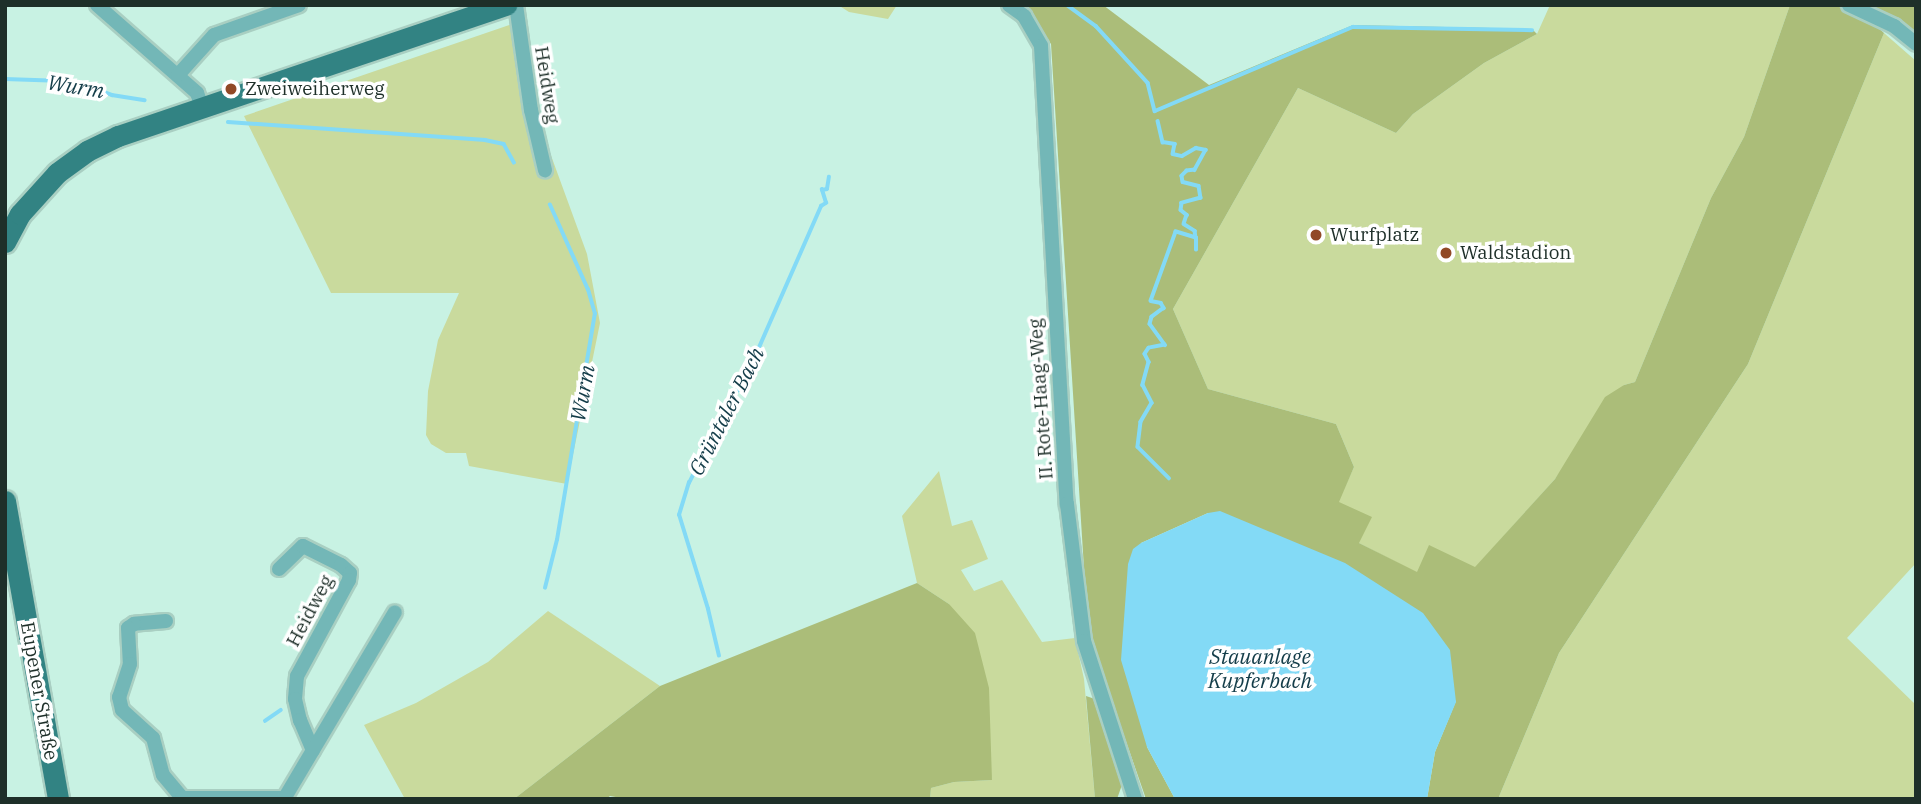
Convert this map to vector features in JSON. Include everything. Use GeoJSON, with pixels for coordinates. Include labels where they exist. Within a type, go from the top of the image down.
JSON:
{"type":"FeatureCollection","features":[{"type":"Feature","properties":{"kind":"main road"},"geometry":{"type":"LineString","coordinates":[[5,242],[20,214],[39,190],[87,151],[118,136],[506,5]]}},
{"type":"Feature","properties":{"kind":"main road","name":"Eupener Straße"},"geometry":{"type":"LineString","coordinates":[[5,501],[58,799]]}},
{"type":"Feature","properties":{"kind":"street"},"geometry":{"type":"LineString","coordinates":[[97,5],[197,93],[202,107]]}},
{"type":"Feature","properties":{"kind":"street"},"geometry":{"type":"LineString","coordinates":[[178,75],[214,35],[299,5]]}},
{"type":"Feature","properties":{"kind":"street","name":"Heidweg"},"geometry":{"type":"LineString","coordinates":[[516,5],[531,110],[545,170]]}},
{"type":"Feature","properties":{"kind":"street","name":"II. Rote-Haag-Weg"},"geometry":{"type":"LineString","coordinates":[[1009,5],[1024,16],[1041,46],[1070,541],[1084,641],[1133,797]]}},
{"type":"Feature","properties":{"kind":"street"},"geometry":{"type":"LineString","coordinates":[[1849,5],[1894,26],[1916,44]]}},
{"type":"Feature","properties":{"kind":"street","name":"Heidweg"},"geometry":{"type":"LineString","coordinates":[[279,569],[303,546],[341,565],[350,573],[349,580],[297,676],[295,699],[300,720],[313,750]]}},
{"type":"Feature","properties":{"kind":"street"},"geometry":{"type":"LineString","coordinates":[[166,621],[134,624],[128,628],[130,664],[119,696],[122,710],[153,738],[163,775],[182,798],[284,799],[395,612]]}},
{"type":"Feature","properties":{"kind":"green space"},"geometry":{"type":"Polygon","coordinates":[[[838,5],[897,5],[888,19],[849,12],[838,5]]]}},
{"type":"Feature","properties":{"kind":"green space"},"geometry":{"type":"Polygon","coordinates":[[[1025,5],[1103,5],[1209,85],[1353,25],[1532,29],[1537,34],[1484,63],[1413,114],[1396,133],[1298,88],[1173,309],[1208,389],[1336,424],[1354,467],[1339,502],[1372,517],[1359,543],[1417,572],[1429,545],[1475,567],[1555,479],[1605,397],[1624,385],[1635,382],[1711,198],[1744,137],[1790,5],[1835,5],[1873,23],[1884,33],[1748,364],[1559,653],[1498,799],[1427,799],[1435,752],[1456,701],[1208,513],[1141,543],[1147,747],[1175,799],[1146,799],[1088,632],[1051,44],[1025,5]]]}},
{"type":"Feature","properties":{"kind":"green space","name":"Waldstadion"},"geometry":{"type":"Polygon","coordinates":[[[1550,5],[1790,5],[1744,137],[1711,198],[1635,382],[1624,385],[1555,479],[1475,568],[1417,573],[1359,543],[1338,502],[1354,467],[1336,424],[1208,389],[1173,309],[1298,88],[1396,133],[1413,114],[1484,63],[1537,34],[1550,5]]]}},
{"type":"Feature","properties":{"kind":"green space"},"geometry":{"type":"Polygon","coordinates":[[[1866,5],[1916,5],[1916,38],[1900,22],[1866,5]]]}},
{"type":"Feature","properties":{"kind":"green space"},"geometry":{"type":"Polygon","coordinates":[[[515,23],[530,144],[549,150],[587,254],[600,323],[567,484],[469,466],[466,453],[446,453],[431,444],[426,435],[428,391],[438,340],[459,293],[331,293],[244,116],[515,23]]]}},
{"type":"Feature","properties":{"kind":"green space"},"geometry":{"type":"Polygon","coordinates":[[[1884,33],[1916,61],[1916,563],[1847,638],[1916,705],[1916,799],[1498,799],[1559,653],[1748,364],[1884,33]]]}},
{"type":"Feature","properties":{"kind":"green space"},"geometry":{"type":"Polygon","coordinates":[[[939,471],[952,526],[972,520],[988,559],[961,570],[974,591],[1002,580],[1042,642],[1075,638],[1084,679],[1095,799],[930,799],[931,788],[954,782],[992,780],[949,604],[917,583],[902,516],[939,471]]]}},
{"type":"Feature","properties":{"kind":"green space"},"geometry":{"type":"Polygon","coordinates":[[[917,583],[949,604],[975,633],[989,688],[992,780],[954,782],[931,788],[930,799],[627,799],[610,796],[606,799],[514,799],[660,686],[917,583]]]}},
{"type":"Feature","properties":{"kind":"green space"},"geometry":{"type":"Polygon","coordinates":[[[548,611],[660,686],[514,799],[405,799],[364,725],[416,703],[488,662],[548,611]]]}},
{"type":"Feature","properties":{"kind":"green space"},"geometry":{"type":"Polygon","coordinates":[[[1086,696],[1095,699],[1124,779],[1117,799],[1095,799],[1086,696]]]}},
{"type":"Feature","properties":{"kind":"water","name":"Stauanlage Kupferbach"},"geometry":{"type":"Polygon","coordinates":[[[1220,511],[1345,563],[1423,613],[1450,650],[1456,702],[1435,752],[1427,799],[1175,799],[1147,747],[1121,660],[1128,564],[1133,549],[1141,543],[1208,513],[1220,511]]]}},
{"type":"Feature","properties":{"kind":"waterway"},"geometry":{"type":"LineString","coordinates":[[1067,5],[1096,26],[1148,83],[1155,111],[1353,27],[1532,30]]}},
{"type":"Feature","properties":{"kind":"waterway","name":"Wurm"},"geometry":{"type":"LineString","coordinates":[[5,79],[64,81],[73,89],[86,85],[112,95],[145,100]]}},
{"type":"Feature","properties":{"kind":"waterway"},"geometry":{"type":"LineString","coordinates":[[1158,121],[1163,142],[1175,144],[1173,154],[1182,156],[1196,148],[1206,150],[1195,170],[1187,171],[1182,176],[1183,182],[1199,186],[1201,198],[1182,203],[1181,210],[1187,215],[1184,224],[1195,231],[1196,238],[1176,232],[1151,301],[1161,303],[1164,308],[1152,317],[1150,324],[1165,345],[1149,348],[1145,354],[1149,362],[1143,385],[1152,403],[1141,422],[1138,447],[1169,478]]}},
{"type":"Feature","properties":{"kind":"waterway","name":"Wurm"},"geometry":{"type":"LineString","coordinates":[[228,122],[485,140],[504,144],[514,162]]}},
{"type":"Feature","properties":{"kind":"waterway","name":"Grüntaler Bach"},"geometry":{"type":"LineString","coordinates":[[719,656],[708,609],[679,515],[689,483],[734,395],[743,384],[821,206],[826,203],[822,190],[827,189],[829,177]]}},
{"type":"Feature","properties":{"kind":"waterway","name":"Wurm"},"geometry":{"type":"LineString","coordinates":[[545,588],[557,540],[595,314],[588,290],[550,205]]}},
{"type":"Feature","properties":{"kind":"waterway"},"geometry":{"type":"LineString","coordinates":[[1196,238],[1196,250]]}},
{"type":"Feature","properties":{"kind":"waterway","name":"Wurm"},"geometry":{"type":"LineString","coordinates":[[265,721],[281,710]]}},
{"type":"Feature","properties":{"kind":"place","name":"Zweiweiherweg"},"geometry":{"type":"Point","coordinates":[231,89]}},
{"type":"Feature","properties":{"kind":"place","name":"Wurfplatz"},"geometry":{"type":"Point","coordinates":[1316,235]}},
{"type":"Feature","properties":{"kind":"place","name":"Waldstadion"},"geometry":{"type":"Point","coordinates":[1446,253]}}]}
